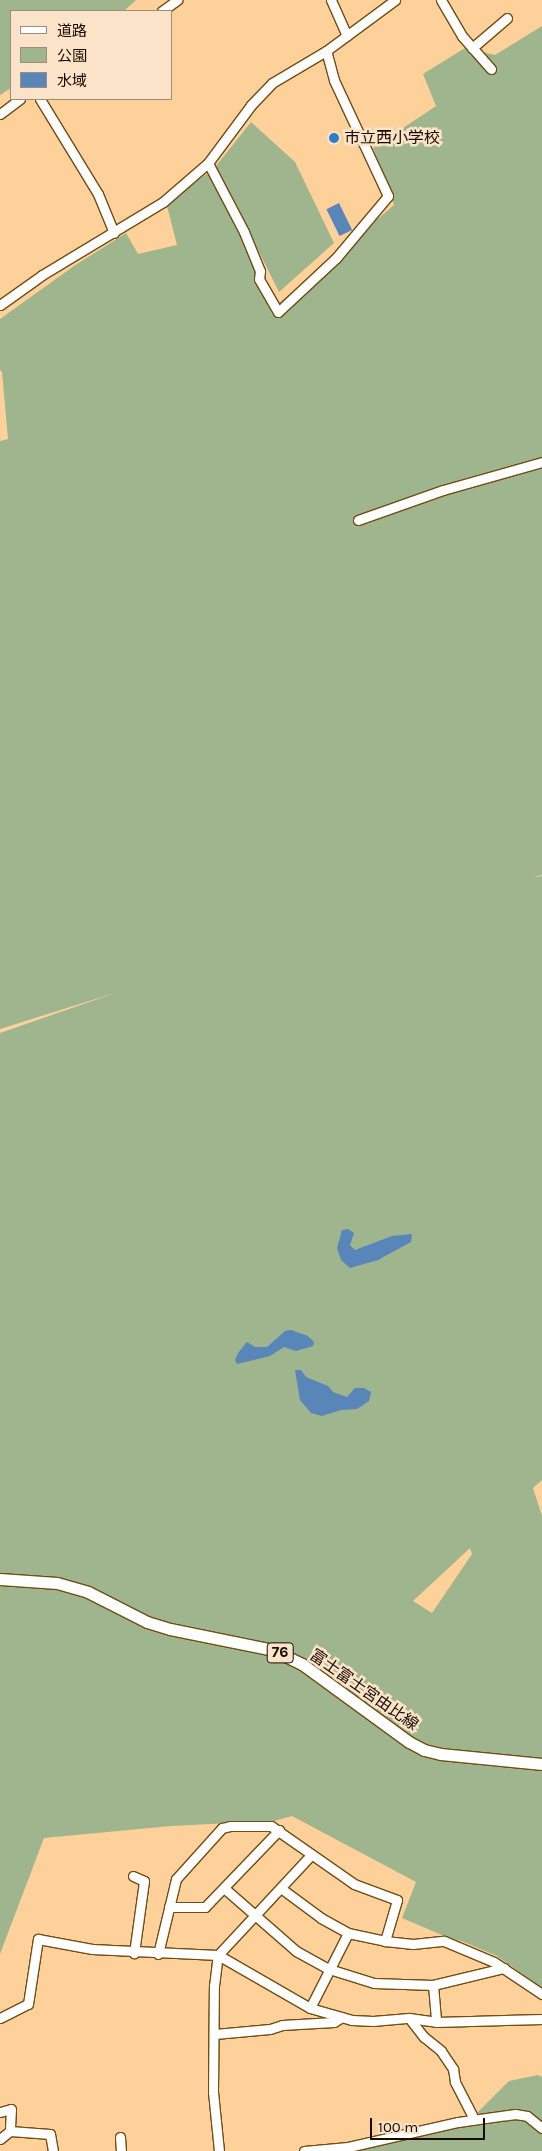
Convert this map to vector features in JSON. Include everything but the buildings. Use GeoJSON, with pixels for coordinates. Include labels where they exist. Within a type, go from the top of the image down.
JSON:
{"type":"FeatureCollection","features":[{"type":"Feature","properties":{"kind":"main road","name":"富士富士宮由比線"},"geometry":{"type":"LineString","coordinates":[[0,1579],[57,1583],[88,1592],[139,1618],[162,1627],[273,1650],[302,1664],[409,1742],[424,1750],[441,1754],[542,1764]]}},
{"type":"Feature","properties":{"kind":"street"},"geometry":{"type":"LineString","coordinates":[[163,10],[177,0]]}},
{"type":"Feature","properties":{"kind":"street"},"geometry":{"type":"LineString","coordinates":[[331,0],[347,36]]}},
{"type":"Feature","properties":{"kind":"street"},"geometry":{"type":"LineString","coordinates":[[0,305],[42,275],[163,202],[208,163],[251,105],[272,83],[326,51],[395,0]]}},
{"type":"Feature","properties":{"kind":"street"},"geometry":{"type":"LineString","coordinates":[[441,0],[462,36],[491,69]]}},
{"type":"Feature","properties":{"kind":"street"},"geometry":{"type":"LineString","coordinates":[[472,48],[507,18]]}},
{"type":"Feature","properties":{"kind":"street"},"geometry":{"type":"LineString","coordinates":[[208,163],[244,232],[260,270],[259,279],[278,312],[336,258],[388,196],[334,80],[326,51]]}},
{"type":"Feature","properties":{"kind":"street"},"geometry":{"type":"LineString","coordinates":[[0,114],[19,100]]}},
{"type":"Feature","properties":{"kind":"street"},"geometry":{"type":"LineString","coordinates":[[41,100],[98,194],[114,233]]}},
{"type":"Feature","properties":{"kind":"street"},"geometry":{"type":"LineString","coordinates":[[358,520],[443,490],[542,462]]}},
{"type":"Feature","properties":{"kind":"street"},"geometry":{"type":"LineString","coordinates":[[158,1954],[176,1880],[222,1828],[271,1826],[354,1884],[398,1900],[385,1941]]}},
{"type":"Feature","properties":{"kind":"street"},"geometry":{"type":"LineString","coordinates":[[169,1907],[205,1907],[279,1830]]}},
{"type":"Feature","properties":{"kind":"street"},"geometry":{"type":"LineString","coordinates":[[219,2151],[213,2092],[214,1986],[218,1955],[282,1889],[311,1855]]}},
{"type":"Feature","properties":{"kind":"street"},"geometry":{"type":"LineString","coordinates":[[133,1876],[144,1882],[134,1953]]}},
{"type":"Feature","properties":{"kind":"street"},"geometry":{"type":"LineString","coordinates":[[224,1888],[296,1951],[328,1969],[374,1983],[433,1985],[504,1968]]}},
{"type":"Feature","properties":{"kind":"street"},"geometry":{"type":"LineString","coordinates":[[282,1889],[321,1918],[348,1933],[385,1941],[413,1944],[444,1941],[482,1956],[504,1968],[542,1994]]}},
{"type":"Feature","properties":{"kind":"street"},"geometry":{"type":"LineString","coordinates":[[310,2008],[328,1969],[348,1933]]}},
{"type":"Feature","properties":{"kind":"street"},"geometry":{"type":"LineString","coordinates":[[0,2018],[28,2004],[38,1939],[92,1950],[218,1955],[310,2008],[342,2017],[373,2021],[409,2018],[436,2022],[542,2019]]}},
{"type":"Feature","properties":{"kind":"street"},"geometry":{"type":"LineString","coordinates":[[433,1985],[436,2022]]}},
{"type":"Feature","properties":{"kind":"street"},"geometry":{"type":"LineString","coordinates":[[215,2034],[270,2030],[282,2025],[334,2022],[342,2017]]}},
{"type":"Feature","properties":{"kind":"street"},"geometry":{"type":"LineString","coordinates":[[409,2018],[424,2037],[441,2051],[453,2069],[455,2082],[474,2119]]}},
{"type":"Feature","properties":{"kind":"street"},"geometry":{"type":"LineString","coordinates":[[0,2112],[11,2109],[10,2132]]}},
{"type":"Feature","properties":{"kind":"street"},"geometry":{"type":"LineString","coordinates":[[304,2151],[348,2147],[474,2119],[515,2114],[527,2116],[542,2128]]}},
{"type":"Feature","properties":{"kind":"street"},"geometry":{"type":"LineString","coordinates":[[0,2139],[10,2132],[50,2134],[52,2151]]}},
{"type":"Feature","properties":{"kind":"street"},"geometry":{"type":"LineString","coordinates":[[120,2137],[121,2151]]}},
{"type":"Feature","properties":{"kind":"green space"},"geometry":{"type":"Polygon","coordinates":[[[0,0],[136,0],[125,10],[10,10],[10,89],[0,95],[0,0]]]}},
{"type":"Feature","properties":{"kind":"green space"},"geometry":{"type":"Polygon","coordinates":[[[542,26],[542,875],[532,878],[542,876],[542,1480],[533,1488],[542,1516],[542,1988],[497,1956],[402,1918],[416,1882],[292,1816],[274,1821],[171,1826],[44,1838],[0,1954],[0,1033],[118,992],[0,1029],[0,441],[8,439],[2,372],[0,370],[0,319],[74,266],[126,233],[138,254],[177,245],[166,202],[208,173],[278,304],[394,205],[373,148],[436,106],[423,74],[465,48],[495,55],[542,26]],[[470,1548],[413,1601],[432,1613],[472,1554],[470,1548]]]}},
{"type":"Feature","properties":{"kind":"green space"},"geometry":{"type":"Polygon","coordinates":[[[251,122],[295,162],[334,243],[279,292],[216,166],[251,122]]]}},
{"type":"Feature","properties":{"kind":"green space"},"geometry":{"type":"Polygon","coordinates":[[[538,2075],[542,2077],[542,2151],[340,2151],[477,2113],[509,2081],[538,2075]]]}},
{"type":"Feature","properties":{"kind":"water"},"geometry":{"type":"Polygon","coordinates":[[[339,203],[352,230],[340,236],[326,209],[339,203]]]}},
{"type":"Feature","properties":{"kind":"water"},"geometry":{"type":"Polygon","coordinates":[[[348,1229],[354,1233],[350,1245],[355,1250],[392,1236],[412,1234],[411,1242],[378,1260],[350,1268],[341,1260],[337,1248],[342,1230],[348,1229]]]}},
{"type":"Feature","properties":{"kind":"water"},"geometry":{"type":"Polygon","coordinates":[[[291,1330],[308,1336],[314,1342],[313,1346],[296,1351],[284,1347],[270,1356],[237,1364],[235,1360],[238,1353],[247,1342],[255,1347],[267,1347],[285,1331],[291,1330]]]}},
{"type":"Feature","properties":{"kind":"water"},"geometry":{"type":"Polygon","coordinates":[[[295,1370],[301,1370],[306,1377],[328,1386],[333,1392],[347,1397],[355,1388],[364,1388],[371,1392],[369,1401],[357,1409],[341,1410],[322,1416],[311,1413],[300,1400],[295,1370]]]}},
{"type":"Feature","properties":{"kind":"place","name":"市立西小学校"},"geometry":{"type":"Point","coordinates":[334,138]}}]}
